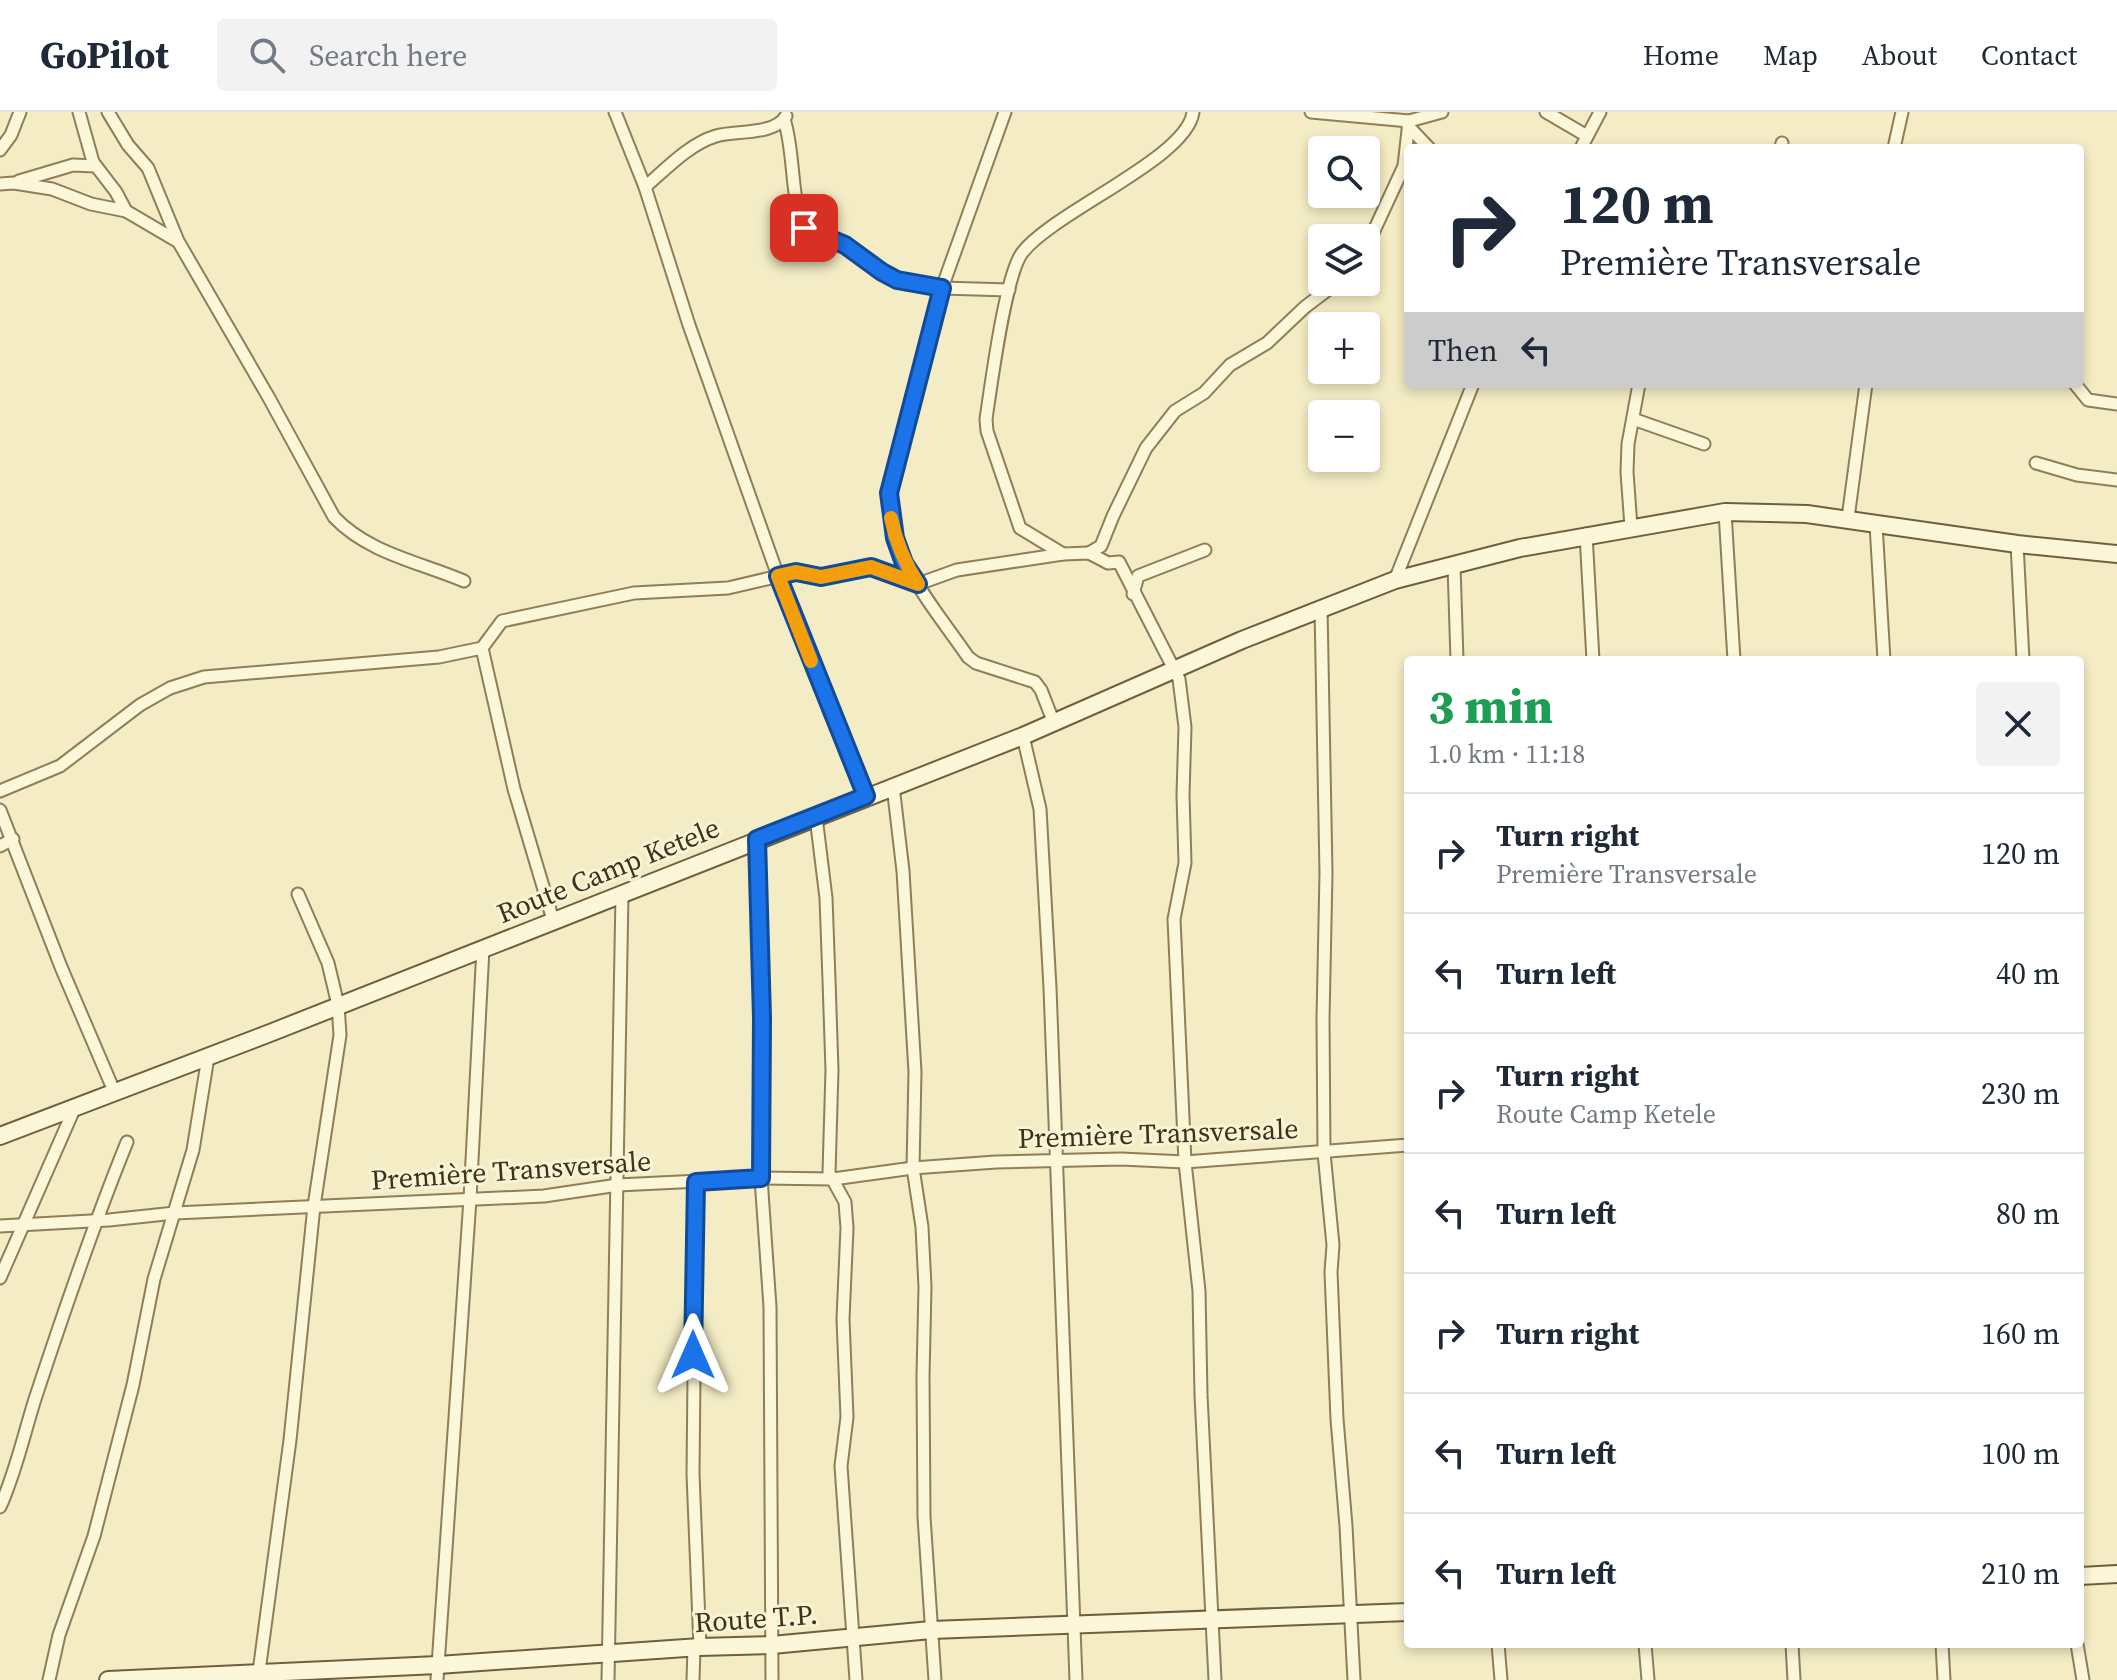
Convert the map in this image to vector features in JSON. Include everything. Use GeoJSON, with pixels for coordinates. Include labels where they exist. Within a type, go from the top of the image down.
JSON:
{"type":"FeatureCollection","features":[{"type":"Feature","properties":{"kind":"street"},"geometry":{"type":"LineString","coordinates":[[0,150],[11,135],[20,112]]}},
{"type":"Feature","properties":{"kind":"street"},"geometry":{"type":"LineString","coordinates":[[79,112],[95,166],[116,192],[126,211]]}},
{"type":"Feature","properties":{"kind":"street"},"geometry":{"type":"LineString","coordinates":[[108,112],[128,145],[148,168],[178,241],[334,517],[369,546],[464,581]]}},
{"type":"Feature","properties":{"kind":"street"},"geometry":{"type":"LineString","coordinates":[[615,112],[645,187],[689,325],[778,576],[866,796]]}},
{"type":"Feature","properties":{"kind":"street"},"geometry":{"type":"LineString","coordinates":[[1005,112],[942,288],[889,493],[895,538],[904,563],[968,657],[976,663],[1038,685],[1054,723]]}},
{"type":"Feature","properties":{"kind":"street"},"geometry":{"type":"LineString","coordinates":[[1063,554],[1020,528],[987,431],[987,410],[1016,263],[1025,249],[1054,225],[1098,198],[1111,185],[1129,179],[1140,170],[1177,138],[1192,119],[1193,112]]}},
{"type":"Feature","properties":{"kind":"street"},"geometry":{"type":"LineString","coordinates":[[1311,112],[1386,116],[1408,124],[1426,144]]}},
{"type":"Feature","properties":{"kind":"street"},"geometry":{"type":"LineString","coordinates":[[1408,124],[1442,112]]}},
{"type":"Feature","properties":{"kind":"street"},"geometry":{"type":"LineString","coordinates":[[1546,112],[1587,136]]}},
{"type":"Feature","properties":{"kind":"street"},"geometry":{"type":"LineString","coordinates":[[1583,144],[1600,112]]}},
{"type":"Feature","properties":{"kind":"street"},"geometry":{"type":"LineString","coordinates":[[1895,144],[1902,112]]}},
{"type":"Feature","properties":{"kind":"street"},"geometry":{"type":"LineString","coordinates":[[645,187],[703,141],[717,135],[773,127],[786,116]]}},
{"type":"Feature","properties":{"kind":"street"},"geometry":{"type":"LineString","coordinates":[[786,116],[804,228],[845,245],[897,280],[942,288],[1009,290]]}},
{"type":"Feature","properties":{"kind":"street"},"geometry":{"type":"LineString","coordinates":[[1406,144],[1408,124]]}},
{"type":"Feature","properties":{"kind":"street"},"geometry":{"type":"LineString","coordinates":[[0,184],[14,183],[73,165],[95,166]]}},
{"type":"Feature","properties":{"kind":"street"},"geometry":{"type":"LineString","coordinates":[[1377,224],[1404,166]]}},
{"type":"Feature","properties":{"kind":"street"},"geometry":{"type":"LineString","coordinates":[[14,183],[52,189],[91,204],[126,211],[178,241]]}},
{"type":"Feature","properties":{"kind":"street"},"geometry":{"type":"LineString","coordinates":[[0,791],[60,766],[140,705],[170,688],[204,677],[439,657],[482,648],[502,621],[634,593],[728,588],[796,572],[821,577],[871,567],[918,584],[957,570],[1089,553],[1101,546],[1146,448],[1175,411],[1204,393],[1230,365],[1267,343],[1320,296]]}},
{"type":"Feature","properties":{"kind":"street"},"geometry":{"type":"LineString","coordinates":[[1395,580],[1471,388]]}},
{"type":"Feature","properties":{"kind":"street"},"geometry":{"type":"LineString","coordinates":[[1631,527],[1628,444],[1638,388]]}},
{"type":"Feature","properties":{"kind":"street"},"geometry":{"type":"LineString","coordinates":[[1848,518],[1865,388]]}},
{"type":"Feature","properties":{"kind":"street"},"geometry":{"type":"LineString","coordinates":[[2078,388],[2088,400],[2117,404]]}},
{"type":"Feature","properties":{"kind":"street"},"geometry":{"type":"LineString","coordinates":[[1633,419],[1704,444]]}},
{"type":"Feature","properties":{"kind":"street"},"geometry":{"type":"LineString","coordinates":[[2036,463],[2077,475],[2117,480]]}},
{"type":"Feature","properties":{"kind":"street"},"geometry":{"type":"LineString","coordinates":[[1725,512],[1734,656]]}},
{"type":"Feature","properties":{"kind":"street","name":"Route Camp Ketele"},"geometry":{"type":"LineString","coordinates":[[0,1136],[1023,736],[1321,607],[1395,580],[1586,534],[1725,512],[1848,518],[2017,544],[2117,552]]}},
{"type":"Feature","properties":{"kind":"street"},"geometry":{"type":"LineString","coordinates":[[1876,524],[1884,656]]}},
{"type":"Feature","properties":{"kind":"street"},"geometry":{"type":"LineString","coordinates":[[1586,534],[1593,656]]}},
{"type":"Feature","properties":{"kind":"street"},"geometry":{"type":"LineString","coordinates":[[2017,544],[2023,656]]}},
{"type":"Feature","properties":{"kind":"street"},"geometry":{"type":"LineString","coordinates":[[1133,595],[1138,576],[1205,550]]}},
{"type":"Feature","properties":{"kind":"street"},"geometry":{"type":"LineString","coordinates":[[1089,553],[1108,563],[1119,562],[1133,595],[1179,679],[1185,727],[1185,863],[1174,919],[1185,1162],[1199,1291],[1215,1680]]}},
{"type":"Feature","properties":{"kind":"street"},"geometry":{"type":"LineString","coordinates":[[1454,565],[1457,656]]}},
{"type":"Feature","properties":{"kind":"street"},"geometry":{"type":"LineString","coordinates":[[1321,607],[1326,873],[1324,1153],[1330,1191],[1337,1419],[1354,1680]]}},
{"type":"Feature","properties":{"kind":"street"},"geometry":{"type":"LineString","coordinates":[[482,648],[514,789],[553,920]]}},
{"type":"Feature","properties":{"kind":"street"},"geometry":{"type":"LineString","coordinates":[[1023,736],[1040,809],[1058,1161],[1076,1680]]}},
{"type":"Feature","properties":{"kind":"street"},"geometry":{"type":"LineString","coordinates":[[893,786],[903,871],[914,1042],[913,1168],[922,1227],[925,1287],[924,1517],[935,1680]]}},
{"type":"Feature","properties":{"kind":"street"},"geometry":{"type":"LineString","coordinates":[[0,810],[61,967],[114,1091]]}},
{"type":"Feature","properties":{"kind":"street"},"geometry":{"type":"LineString","coordinates":[[816,817],[826,898],[832,1070],[829,1173],[845,1202],[847,1228],[843,1319],[847,1417],[841,1466],[856,1680]]}},
{"type":"Feature","properties":{"kind":"street"},"geometry":{"type":"LineString","coordinates":[[0,846],[13,839]]}},
{"type":"Feature","properties":{"kind":"street"},"geometry":{"type":"LineString","coordinates":[[757,839],[762,1018],[761,1178],[770,1307],[772,1680]]}},
{"type":"Feature","properties":{"kind":"street"},"geometry":{"type":"LineString","coordinates":[[258,1677],[290,1440],[314,1206],[340,1035],[338,1005],[328,963],[298,894]]}},
{"type":"Feature","properties":{"kind":"street"},"geometry":{"type":"LineString","coordinates":[[608,1680],[622,894]]}},
{"type":"Feature","properties":{"kind":"street"},"geometry":{"type":"LineString","coordinates":[[438,1673],[470,1199],[483,948]]}},
{"type":"Feature","properties":{"kind":"street"},"geometry":{"type":"LineString","coordinates":[[49,1680],[59,1635],[94,1536],[133,1385],[154,1279],[193,1150],[208,1057]]}},
{"type":"Feature","properties":{"kind":"street"},"geometry":{"type":"LineString","coordinates":[[0,1278],[76,1106]]}},
{"type":"Feature","properties":{"kind":"street"},"geometry":{"type":"LineString","coordinates":[[0,1507],[95,1220],[127,1142]]}},
{"type":"Feature","properties":{"kind":"street","name":"Première Transversale"},"geometry":{"type":"LineString","coordinates":[[0,1226],[175,1213],[544,1196],[618,1185],[761,1178],[833,1179],[913,1168],[1121,1159],[1185,1162],[1404,1145]]}},
{"type":"Feature","properties":{"kind":"street"},"geometry":{"type":"LineString","coordinates":[[693,1680],[697,1647],[693,1474],[696,1182]]}},
{"type":"Feature","properties":{"kind":"street"},"geometry":{"type":"LineString","coordinates":[[2084,1576],[2117,1574]]}},
{"type":"Feature","properties":{"kind":"street","name":"Route T.P."},"geometry":{"type":"LineString","coordinates":[[108,1680],[438,1673],[608,1654],[772,1645],[931,1630],[1285,1614],[1404,1612]]}},
{"type":"Feature","properties":{"kind":"street"},"geometry":{"type":"LineString","coordinates":[[1498,1648],[1501,1680]]}},
{"type":"Feature","properties":{"kind":"street"},"geometry":{"type":"LineString","coordinates":[[1645,1648],[1648,1680]]}},
{"type":"Feature","properties":{"kind":"street"},"geometry":{"type":"LineString","coordinates":[[1792,1648],[1794,1680]]}},
{"type":"Feature","properties":{"kind":"street"},"geometry":{"type":"LineString","coordinates":[[1942,1648],[1944,1680]]}},
{"type":"Feature","properties":{"kind":"street"},"geometry":{"type":"LineString","coordinates":[[2078,1648],[2083,1680]]}},
{"type":"Feature","properties":{"kind":"slow traffic"},"geometry":{"type":"LineString","coordinates":[[811,661],[778,576],[796,572],[821,577],[871,567],[918,584],[904,563],[891,518]]}},
{"type":"Feature","properties":{"kind":"route"},"geometry":{"type":"LineString","coordinates":[[693,1355],[696,1182],[761,1178],[762,1018],[757,839],[866,796],[778,576],[796,572],[821,577],[871,567],[918,584],[904,563],[895,538],[889,493],[942,288],[897,280],[845,245],[804,228]]}}]}
